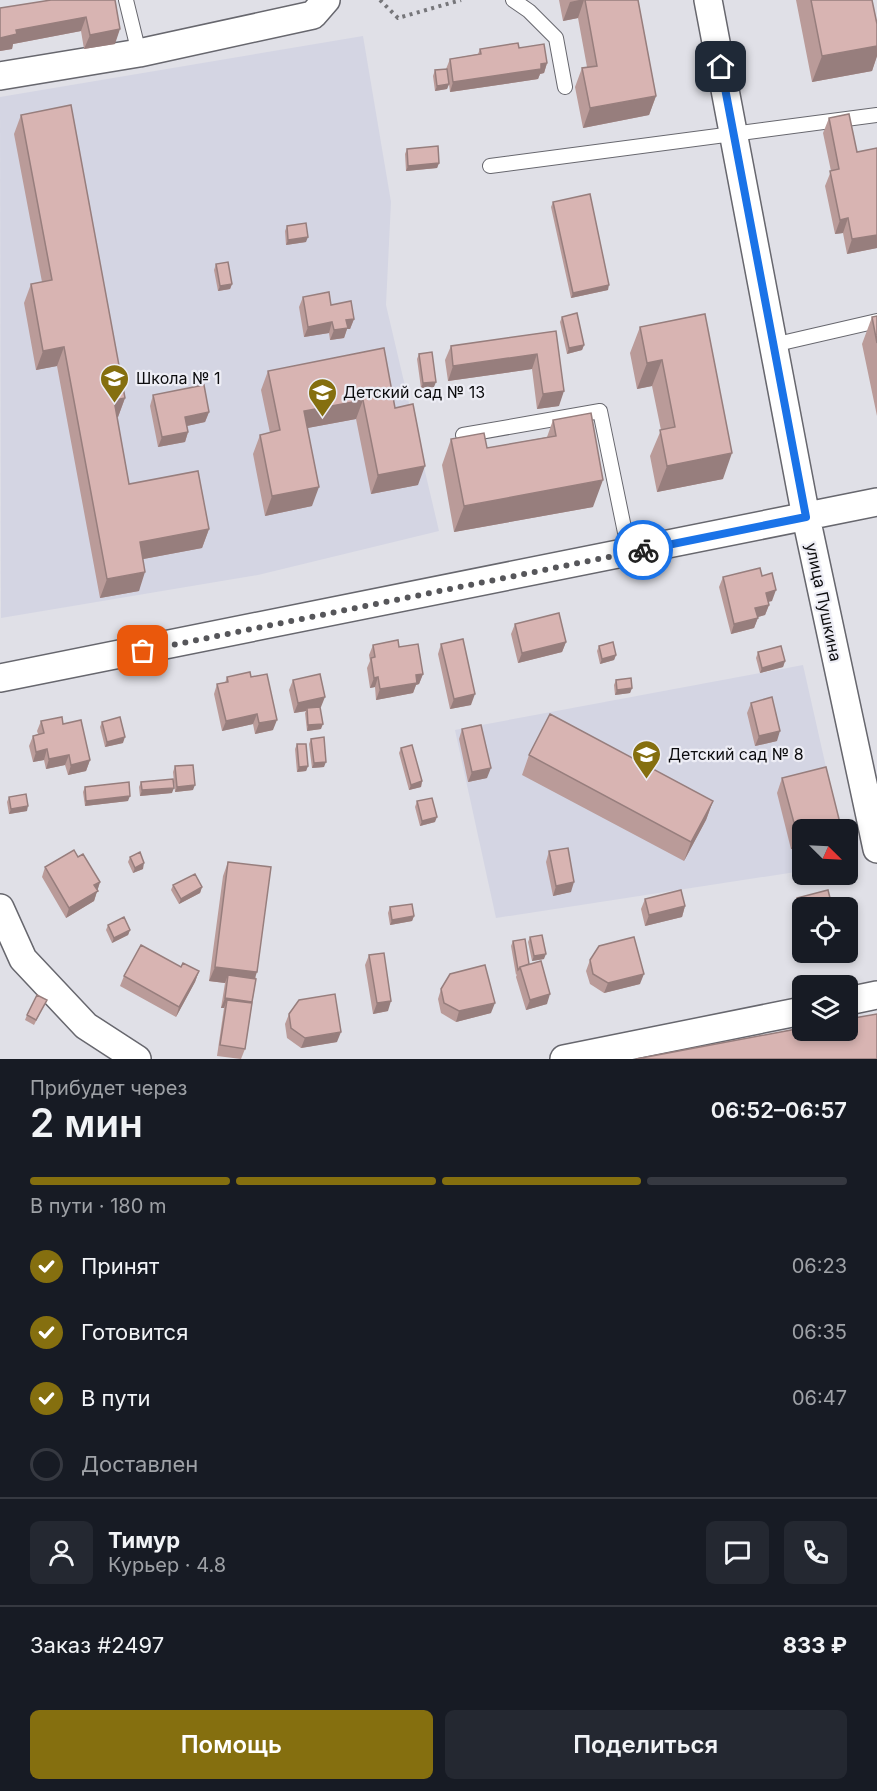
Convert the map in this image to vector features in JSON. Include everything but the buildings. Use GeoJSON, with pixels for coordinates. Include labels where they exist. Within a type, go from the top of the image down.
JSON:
{"type":"FeatureCollection","features":[{"type":"Feature","properties":{"kind":"street"},"geometry":{"type":"LineString","coordinates":[[0,75],[138,53],[313,15],[326,0]]}},
{"type":"Feature","properties":{"kind":"street","name":"улица Пушкина"},"geometry":{"type":"LineString","coordinates":[[708,0],[806,517],[877,849]]}},
{"type":"Feature","properties":{"kind":"street"},"geometry":{"type":"LineString","coordinates":[[0,678],[877,502]]}},
{"type":"Feature","properties":{"kind":"street"},"geometry":{"type":"LineString","coordinates":[[0,908],[23,959],[86,1026],[137,1059]]}},
{"type":"Feature","properties":{"kind":"street"},"geometry":{"type":"LineString","coordinates":[[858,999],[877,995]]}},
{"type":"Feature","properties":{"kind":"street"},"geometry":{"type":"LineString","coordinates":[[568,1059],[792,1013]]}},
{"type":"Feature","properties":{"kind":"lane"},"geometry":{"type":"LineString","coordinates":[[126,0],[138,53]]}},
{"type":"Feature","properties":{"kind":"lane"},"geometry":{"type":"LineString","coordinates":[[513,0],[529,11],[556,38],[565,87]]}},
{"type":"Feature","properties":{"kind":"lane"},"geometry":{"type":"LineString","coordinates":[[490,166],[877,115]]}},
{"type":"Feature","properties":{"kind":"lane"},"geometry":{"type":"LineString","coordinates":[[773,345],[877,321]]}},
{"type":"Feature","properties":{"kind":"lane"},"geometry":{"type":"LineString","coordinates":[[463,435],[600,411],[629,552]]}},
{"type":"Feature","properties":{"kind":"path"},"geometry":{"type":"LineString","coordinates":[[380,0],[398,18],[461,0]]}},
{"type":"Feature","properties":{"kind":"shaded area","name":"Школа № 1"},"geometry":{"type":"Polygon","coordinates":[[[363,36],[391,202],[386,305],[439,531],[258,575],[1,618],[0,97],[363,36]]]}},
{"type":"Feature","properties":{"kind":"shaded area","name":"Детский сад № 8"},"geometry":{"type":"Polygon","coordinates":[[[803,665],[838,819],[792,819],[792,873],[496,918],[455,730],[803,665]]]}},
{"type":"Feature","properties":{"kind":"way so far"},"geometry":{"type":"LineString","coordinates":[[143,651],[643,550]]}},
{"type":"Feature","properties":{"kind":"place","name":"Школа № 1"},"geometry":{"type":"Point","coordinates":[115,404]}},
{"type":"Feature","properties":{"kind":"place","name":"Детский сад № 13"},"geometry":{"type":"Point","coordinates":[322,418]}},
{"type":"Feature","properties":{"kind":"place","name":"Детский сад № 8"},"geometry":{"type":"Point","coordinates":[647,780]}},
{"type":"Feature","properties":{"kind":"route"},"geometry":{"type":"LineString","coordinates":[[643,550],[806,517],[721,67]]}}]}
